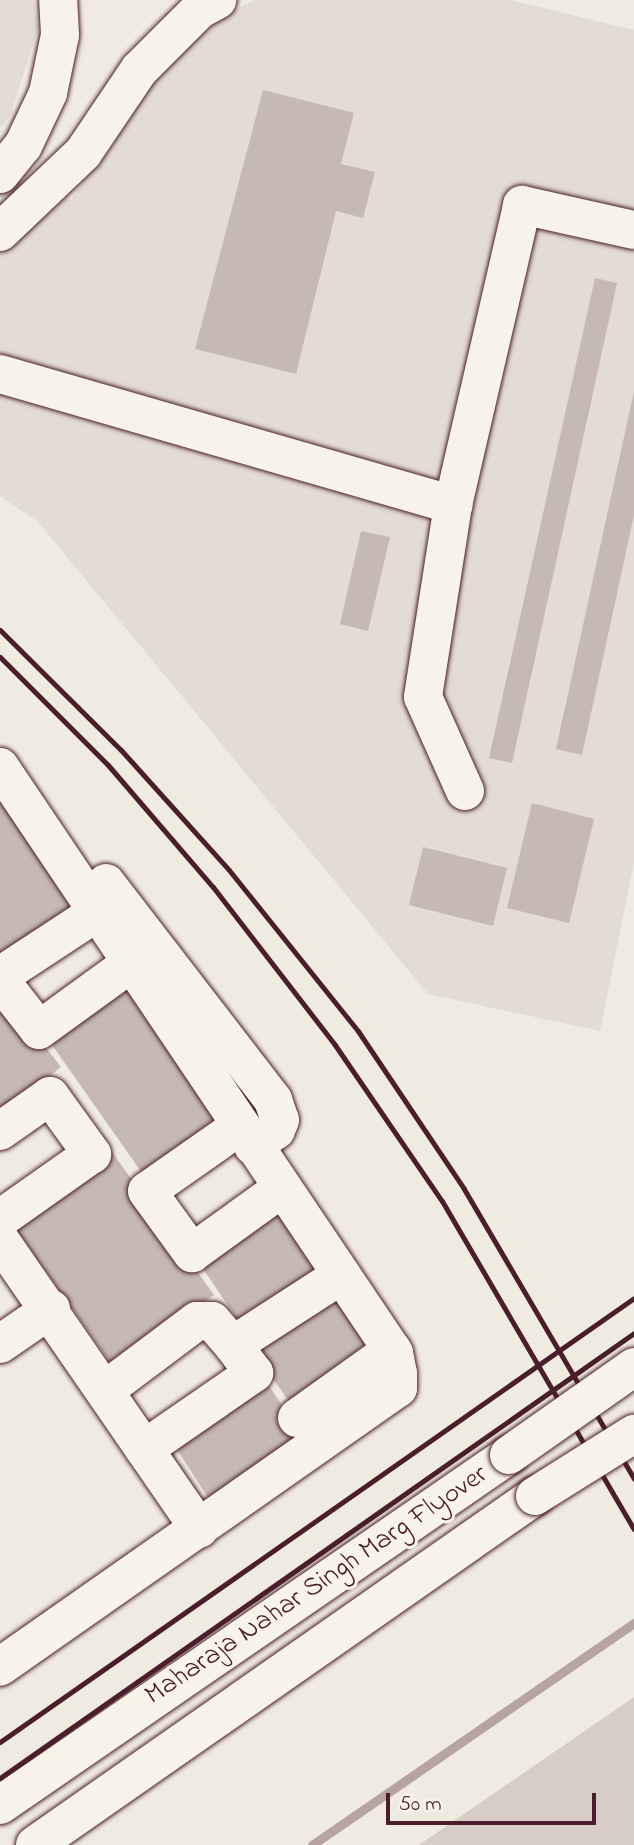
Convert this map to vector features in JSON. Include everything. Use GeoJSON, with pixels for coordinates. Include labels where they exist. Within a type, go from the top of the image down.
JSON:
{"type":"FeatureCollection","features":[{"type":"Feature","properties":{"kind":"street"},"geometry":{"type":"LineString","coordinates":[[0,174],[23,146],[48,93],[60,35],[58,0]]}},
{"type":"Feature","properties":{"kind":"street"},"geometry":{"type":"LineString","coordinates":[[0,232],[83,153],[139,70],[199,10],[217,0]]}},
{"type":"Feature","properties":{"kind":"street"},"geometry":{"type":"LineString","coordinates":[[465,791],[422,697],[453,505],[522,205],[634,230]]}},
{"type":"Feature","properties":{"kind":"street"},"geometry":{"type":"LineString","coordinates":[[0,374],[453,505]]}},
{"type":"Feature","properties":{"kind":"street"},"geometry":{"type":"LineString","coordinates":[[0,767],[107,905],[273,1100],[280,1120],[276,1130],[247,1136],[147,1191],[192,1253],[282,1188]]}},
{"type":"Feature","properties":{"kind":"street"},"geometry":{"type":"LineString","coordinates":[[0,1667],[398,1388],[392,1350],[130,964],[92,864]]}},
{"type":"Feature","properties":{"kind":"street"},"geometry":{"type":"LineString","coordinates":[[107,905],[0,978],[39,1030],[130,964]]}},
{"type":"Feature","properties":{"kind":"street"},"geometry":{"type":"LineString","coordinates":[[0,1131],[50,1096],[92,1154],[0,1219]]}},
{"type":"Feature","properties":{"kind":"street"},"geometry":{"type":"LineString","coordinates":[[0,1240],[51,1309],[199,1529]]}},
{"type":"Feature","properties":{"kind":"street"},"geometry":{"type":"LineString","coordinates":[[233,1345],[341,1275]]}},
{"type":"Feature","properties":{"kind":"street"},"geometry":{"type":"LineString","coordinates":[[0,1345],[51,1309]]}},
{"type":"Feature","properties":{"kind":"street"},"geometry":{"type":"LineString","coordinates":[[105,1390],[206,1317],[233,1345],[254,1373],[144,1449]]}},
{"type":"Feature","properties":{"kind":"street"},"geometry":{"type":"LineString","coordinates":[[297,1418],[392,1350]]}},
{"type":"Feature","properties":{"kind":"street","name":"Maharaja Nahar Singh Marg Flyover"},"geometry":{"type":"LineString","coordinates":[[0,1805],[634,1367]]}},
{"type":"Feature","properties":{"kind":"street","name":"Maharaja Nahar Singh Marg Flyover"},"geometry":{"type":"LineString","coordinates":[[35,1845],[535,1496],[634,1434]]}},
{"type":"Feature","properties":{"kind":"shaded area"},"geometry":{"type":"Polygon","coordinates":[[[0,0],[34,0],[38,29],[10,116],[0,128],[0,0]]]}},
{"type":"Feature","properties":{"kind":"shaded area"},"geometry":{"type":"Polygon","coordinates":[[[255,0],[510,0],[634,30],[634,862],[600,1031],[428,994],[38,522],[0,496],[0,176],[71,200],[148,82],[229,12],[255,0]]]}},
{"type":"Feature","properties":{"kind":"shaded area"},"geometry":{"type":"Polygon","coordinates":[[[634,1697],[634,1845],[419,1845],[634,1697]]]}},
{"type":"Feature","properties":{"kind":"building"},"geometry":{"type":"Polygon","coordinates":[[[263,90],[354,113],[341,164],[375,172],[363,218],[336,211],[296,374],[195,349],[263,90]]]}},
{"type":"Feature","properties":{"kind":"building"},"geometry":{"type":"Polygon","coordinates":[[[595,278],[617,283],[512,763],[489,758],[595,278]]]}},
{"type":"Feature","properties":{"kind":"building"},"geometry":{"type":"Polygon","coordinates":[[[634,391],[634,515],[582,755],[556,749],[634,391]]]}},
{"type":"Feature","properties":{"kind":"building"},"geometry":{"type":"Polygon","coordinates":[[[361,531],[390,537],[368,631],[340,624],[361,531]]]}},
{"type":"Feature","properties":{"kind":"building"},"geometry":{"type":"Polygon","coordinates":[[[0,774],[91,913],[0,971],[0,774]]]}},
{"type":"Feature","properties":{"kind":"building"},"geometry":{"type":"Polygon","coordinates":[[[532,803],[594,819],[569,923],[507,908],[532,803]]]}},
{"type":"Feature","properties":{"kind":"building"},"geometry":{"type":"Polygon","coordinates":[[[423,847],[507,868],[493,926],[409,905],[423,847]]]}},
{"type":"Feature","properties":{"kind":"building"},"geometry":{"type":"Polygon","coordinates":[[[130,975],[231,1120],[147,1180],[45,1035],[130,975]]]}},
{"type":"Feature","properties":{"kind":"building"},"geometry":{"type":"Polygon","coordinates":[[[0,989],[61,1067],[0,1115],[0,989]]]}},
{"type":"Feature","properties":{"kind":"building"},"geometry":{"type":"Polygon","coordinates":[[[112,1152],[214,1295],[113,1366],[12,1223],[112,1152]]]}},
{"type":"Feature","properties":{"kind":"building"},"geometry":{"type":"Polygon","coordinates":[[[285,1206],[331,1273],[245,1331],[200,1264],[285,1206]]]}},
{"type":"Feature","properties":{"kind":"building"},"geometry":{"type":"Polygon","coordinates":[[[341,1283],[387,1349],[297,1413],[251,1347],[341,1283]]]}},
{"type":"Feature","properties":{"kind":"building"},"geometry":{"type":"Polygon","coordinates":[[[262,1375],[310,1448],[216,1510],[169,1437],[262,1375]]]}},
{"type":"Feature","properties":{"kind":"waterway"},"geometry":{"type":"LineString","coordinates":[[312,1845],[634,1623]]}},
{"type":"Feature","properties":{"kind":"railway"},"geometry":{"type":"LineString","coordinates":[[0,630],[121,750],[229,870],[358,1031],[464,1189],[634,1479]]}},
{"type":"Feature","properties":{"kind":"railway"},"geometry":{"type":"LineString","coordinates":[[0,657],[108,765],[213,887],[335,1045],[442,1201],[634,1529]]}},
{"type":"Feature","properties":{"kind":"railway"},"geometry":{"type":"LineString","coordinates":[[0,1742],[634,1298]]}},
{"type":"Feature","properties":{"kind":"railway"},"geometry":{"type":"LineString","coordinates":[[0,1778],[634,1333]]}}]}
